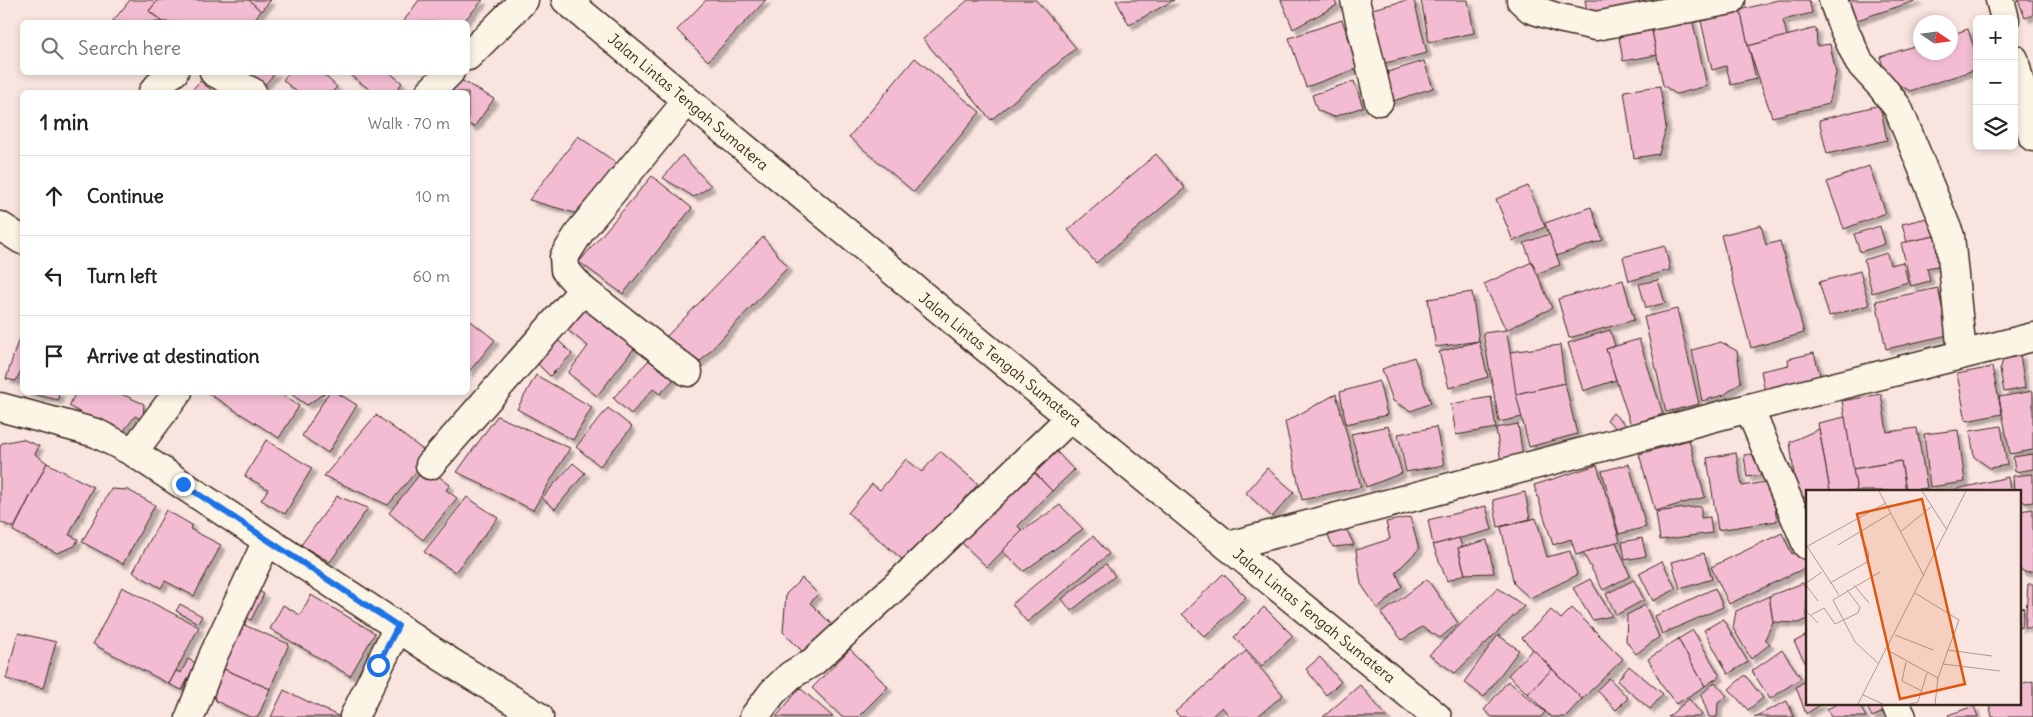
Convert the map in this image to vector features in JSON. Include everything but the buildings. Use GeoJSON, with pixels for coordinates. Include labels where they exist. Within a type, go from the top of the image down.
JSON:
{"type":"FeatureCollection","features":[{"type":"Feature","properties":{"kind":"main road"},"geometry":{"type":"LineString","coordinates":[[470,54],[524,0]]}},
{"type":"Feature","properties":{"kind":"main road","name":"Jalan Lintas Tengah Sumatera"},"geometry":{"type":"LineString","coordinates":[[566,0],[1070,418],[1437,717]]}},
{"type":"Feature","properties":{"kind":"main road"},"geometry":{"type":"LineString","coordinates":[[1355,0],[1379,101]]}},
{"type":"Feature","properties":{"kind":"main road"},"geometry":{"type":"LineString","coordinates":[[1522,0],[1532,9],[1596,26],[1731,0]]}},
{"type":"Feature","properties":{"kind":"main road"},"geometry":{"type":"LineString","coordinates":[[1833,0],[1859,62],[1898,108],[1950,236],[1962,354]]}},
{"type":"Feature","properties":{"kind":"main road"},"geometry":{"type":"LineString","coordinates":[[2000,0],[2004,15]]}},
{"type":"Feature","properties":{"kind":"main road"},"geometry":{"type":"LineString","coordinates":[[2014,60],[2033,137]]}},
{"type":"Feature","properties":{"kind":"main road"},"geometry":{"type":"LineString","coordinates":[[155,90],[170,75]]}},
{"type":"Feature","properties":{"kind":"main road"},"geometry":{"type":"LineString","coordinates":[[220,75],[248,90]]}},
{"type":"Feature","properties":{"kind":"main road"},"geometry":{"type":"LineString","coordinates":[[432,90],[447,75]]}},
{"type":"Feature","properties":{"kind":"main road"},"geometry":{"type":"LineString","coordinates":[[687,101],[581,230],[564,257],[565,270],[583,290],[688,372]]}},
{"type":"Feature","properties":{"kind":"main road"},"geometry":{"type":"LineString","coordinates":[[0,226],[20,239]]}},
{"type":"Feature","properties":{"kind":"main road"},"geometry":{"type":"LineString","coordinates":[[430,465],[583,290]]}},
{"type":"Feature","properties":{"kind":"main road"},"geometry":{"type":"LineString","coordinates":[[1228,546],[1749,408],[2033,337]]}},
{"type":"Feature","properties":{"kind":"main road"},"geometry":{"type":"LineString","coordinates":[[133,452],[176,395]]}},
{"type":"Feature","properties":{"kind":"main road"},"geometry":{"type":"LineString","coordinates":[[0,407],[96,433],[133,452],[398,626],[422,645],[539,717]]}},
{"type":"Feature","properties":{"kind":"main road"},"geometry":{"type":"LineString","coordinates":[[1749,408],[1806,543]]}},
{"type":"Feature","properties":{"kind":"main road"},"geometry":{"type":"LineString","coordinates":[[754,717],[773,692],[791,675],[813,662],[877,604],[1070,418]]}},
{"type":"Feature","properties":{"kind":"main road"},"geometry":{"type":"LineString","coordinates":[[190,717],[214,654],[267,540]]}},
{"type":"Feature","properties":{"kind":"main road"},"geometry":{"type":"LineString","coordinates":[[354,717],[398,626]]}},
{"type":"Feature","properties":{"kind":"main road"},"geometry":{"type":"LineString","coordinates":[[1896,704],[1902,717]]}},
{"type":"Feature","properties":{"kind":"route"},"geometry":{"type":"LineString","coordinates":[[183,484],[398,626],[378,665]]}}]}
